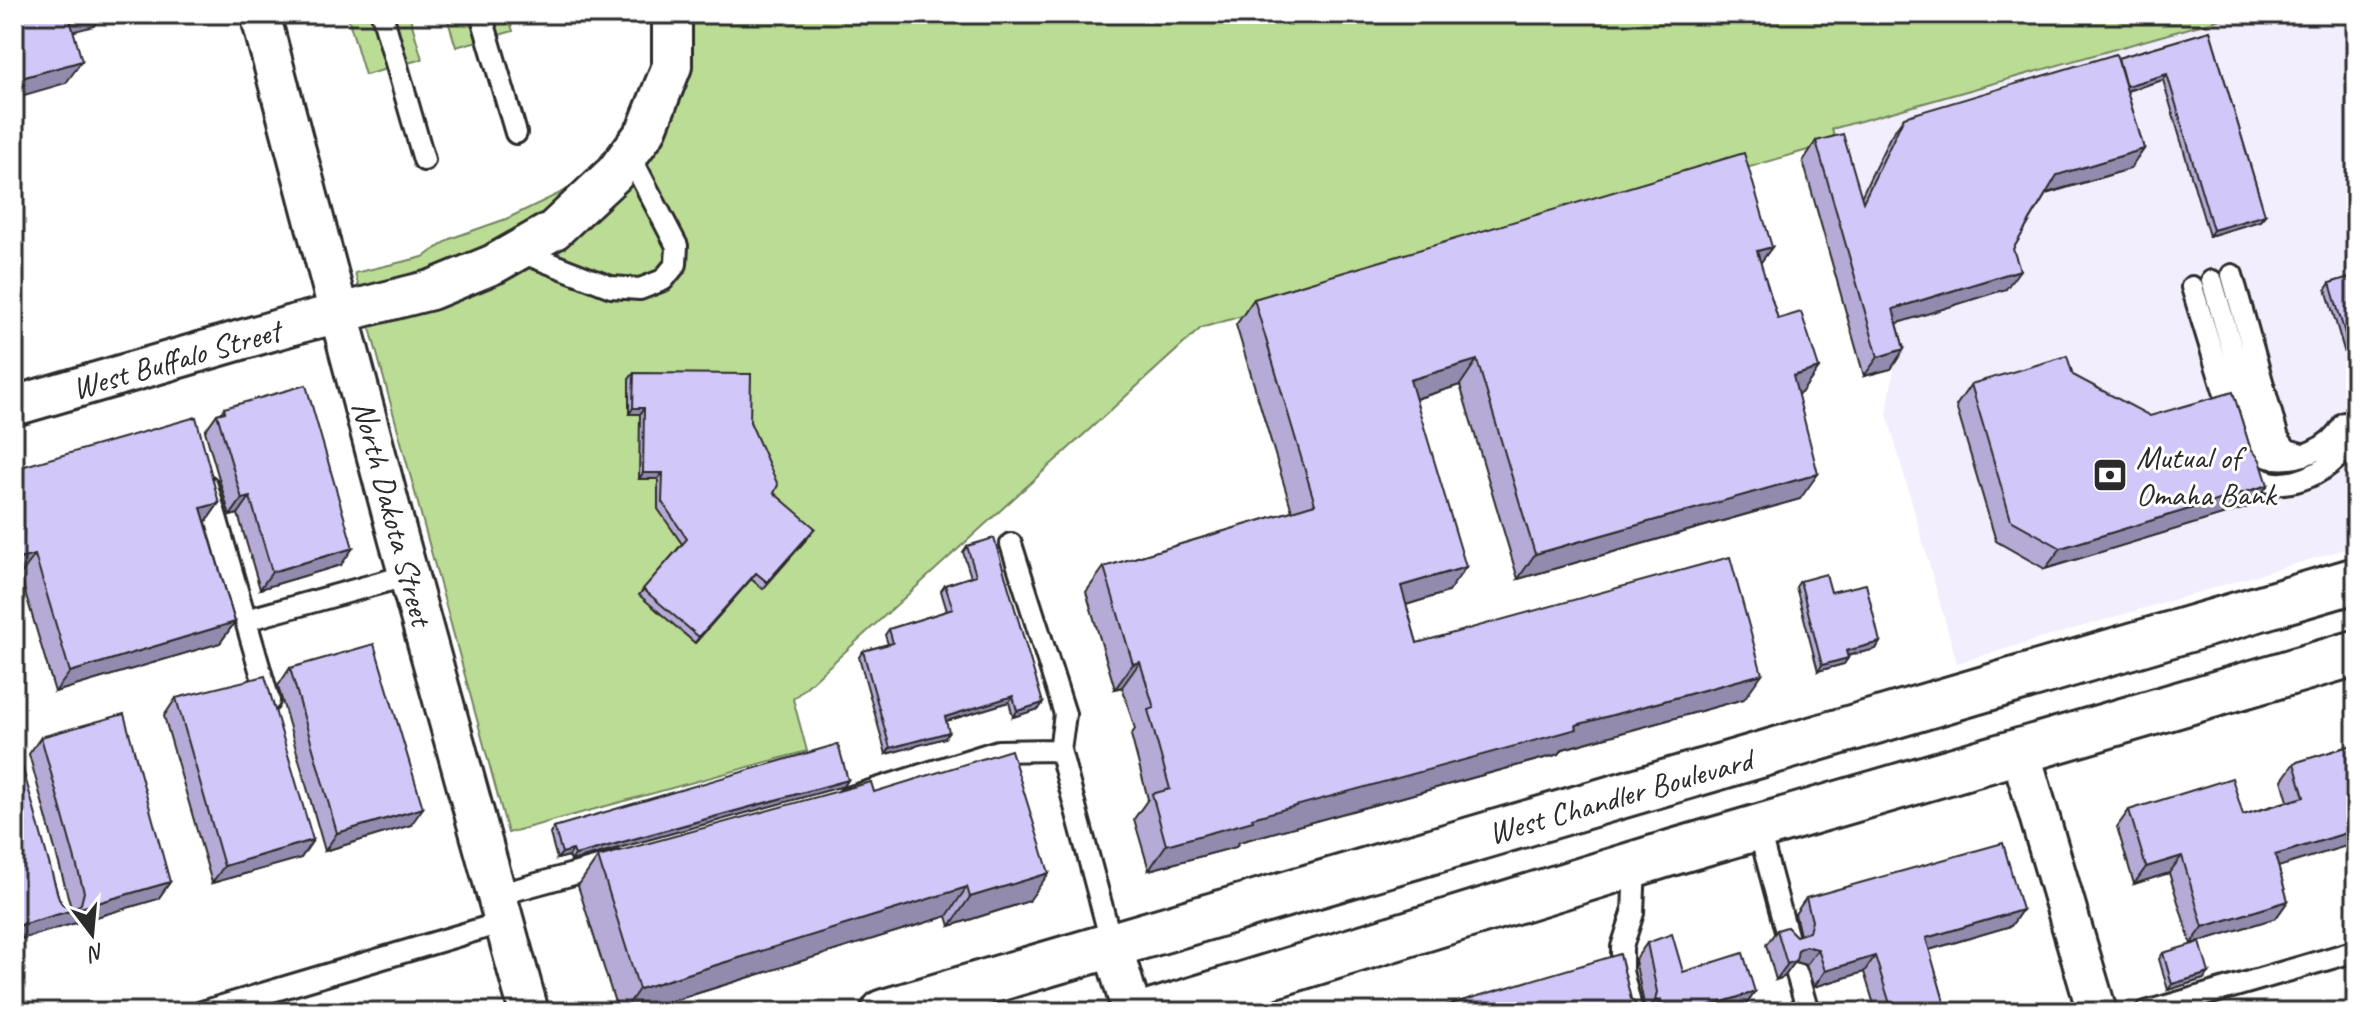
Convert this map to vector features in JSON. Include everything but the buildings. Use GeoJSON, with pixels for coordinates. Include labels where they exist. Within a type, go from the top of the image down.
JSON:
{"type":"FeatureCollection","features":[{"type":"Feature","properties":{"kind":"main road","name":"West Chandler Boulevard"},"geometry":{"type":"LineString","coordinates":[[884,1012],[2356,580]]}},
{"type":"Feature","properties":{"kind":"main road"},"geometry":{"type":"LineString","coordinates":[[1154,1012],[1758,827],[2356,653]]}},
{"type":"Feature","properties":{"kind":"street","name":"North Dakota Street"},"geometry":{"type":"LineString","coordinates":[[260,14],[529,1012]]}},
{"type":"Feature","properties":{"kind":"street","name":"West Buffalo Street"},"geometry":{"type":"LineString","coordinates":[[14,406],[339,313],[431,290],[494,264],[554,230],[615,173],[646,131],[672,66],[672,14]]}},
{"type":"Feature","properties":{"kind":"street"},"geometry":{"type":"LineString","coordinates":[[2020,751],[2097,1012]]}},
{"type":"Feature","properties":{"kind":"street"},"geometry":{"type":"LineString","coordinates":[[1112,945],[1132,1012]]}},
{"type":"Feature","properties":{"kind":"lane"},"geometry":{"type":"LineString","coordinates":[[382,14],[424,160]]}},
{"type":"Feature","properties":{"kind":"lane"},"geometry":{"type":"LineString","coordinates":[[481,14],[516,133]]}},
{"type":"Feature","properties":{"kind":"lane"},"geometry":{"type":"LineString","coordinates":[[518,251],[611,287],[640,289],[663,280],[676,264],[677,246],[629,154]]}},
{"type":"Feature","properties":{"kind":"lane"},"geometry":{"type":"LineString","coordinates":[[2212,281],[2261,447],[2268,457],[2284,461],[2305,455],[2347,433],[2343,455],[2309,476],[2281,484],[2263,482],[2253,475],[2247,465],[2212,281]]}},
{"type":"Feature","properties":{"kind":"lane"},"geometry":{"type":"LineString","coordinates":[[201,465],[275,721]]}},
{"type":"Feature","properties":{"kind":"lane"},"geometry":{"type":"LineString","coordinates":[[1011,544],[1065,714],[1060,750],[1112,945]]}},
{"type":"Feature","properties":{"kind":"lane"},"geometry":{"type":"LineString","coordinates":[[246,620],[409,575]]}},
{"type":"Feature","properties":{"kind":"lane"},"geometry":{"type":"LineString","coordinates":[[829,803],[998,751],[1060,750]]}},
{"type":"Feature","properties":{"kind":"lane"},"geometry":{"type":"LineString","coordinates":[[1758,827],[1788,939]]}},
{"type":"Feature","properties":{"kind":"lane"},"geometry":{"type":"LineString","coordinates":[[202,1012],[500,908],[634,857]]}},
{"type":"Feature","properties":{"kind":"lane"},"geometry":{"type":"LineString","coordinates":[[1632,1012],[1622,971],[1622,947],[1633,913],[1635,864]]}},
{"type":"Feature","properties":{"kind":"lane"},"geometry":{"type":"LineString","coordinates":[[2146,1012],[2356,951]]}},
{"type":"Feature","properties":{"kind":"lane"},"geometry":{"type":"LineString","coordinates":[[1797,974],[1808,1012]]}},
{"type":"Feature","properties":{"kind":"shaded area"},"geometry":{"type":"Polygon","coordinates":[[[2239,14],[2356,14],[2356,546],[1957,663],[1887,414],[1895,362],[1832,129],[2239,14]]]}},
{"type":"Feature","properties":{"kind":"green space"},"geometry":{"type":"Polygon","coordinates":[[[347,14],[409,14],[422,59],[365,75],[347,14]]]}},
{"type":"Feature","properties":{"kind":"green space"},"geometry":{"type":"Polygon","coordinates":[[[446,14],[508,14],[513,31],[456,47],[446,14]]]}},
{"type":"Feature","properties":{"kind":"green space"},"geometry":{"type":"Polygon","coordinates":[[[670,14],[2239,14],[1832,129],[1835,142],[1201,328],[793,699],[807,751],[508,833],[355,273],[423,257],[452,238],[506,219],[575,186],[646,131],[670,14]]]}},
{"type":"Feature","properties":{"kind":"place","name":"Mutual of Omaha Bank"},"geometry":{"type":"Point","coordinates":[2110,475]}}]}
